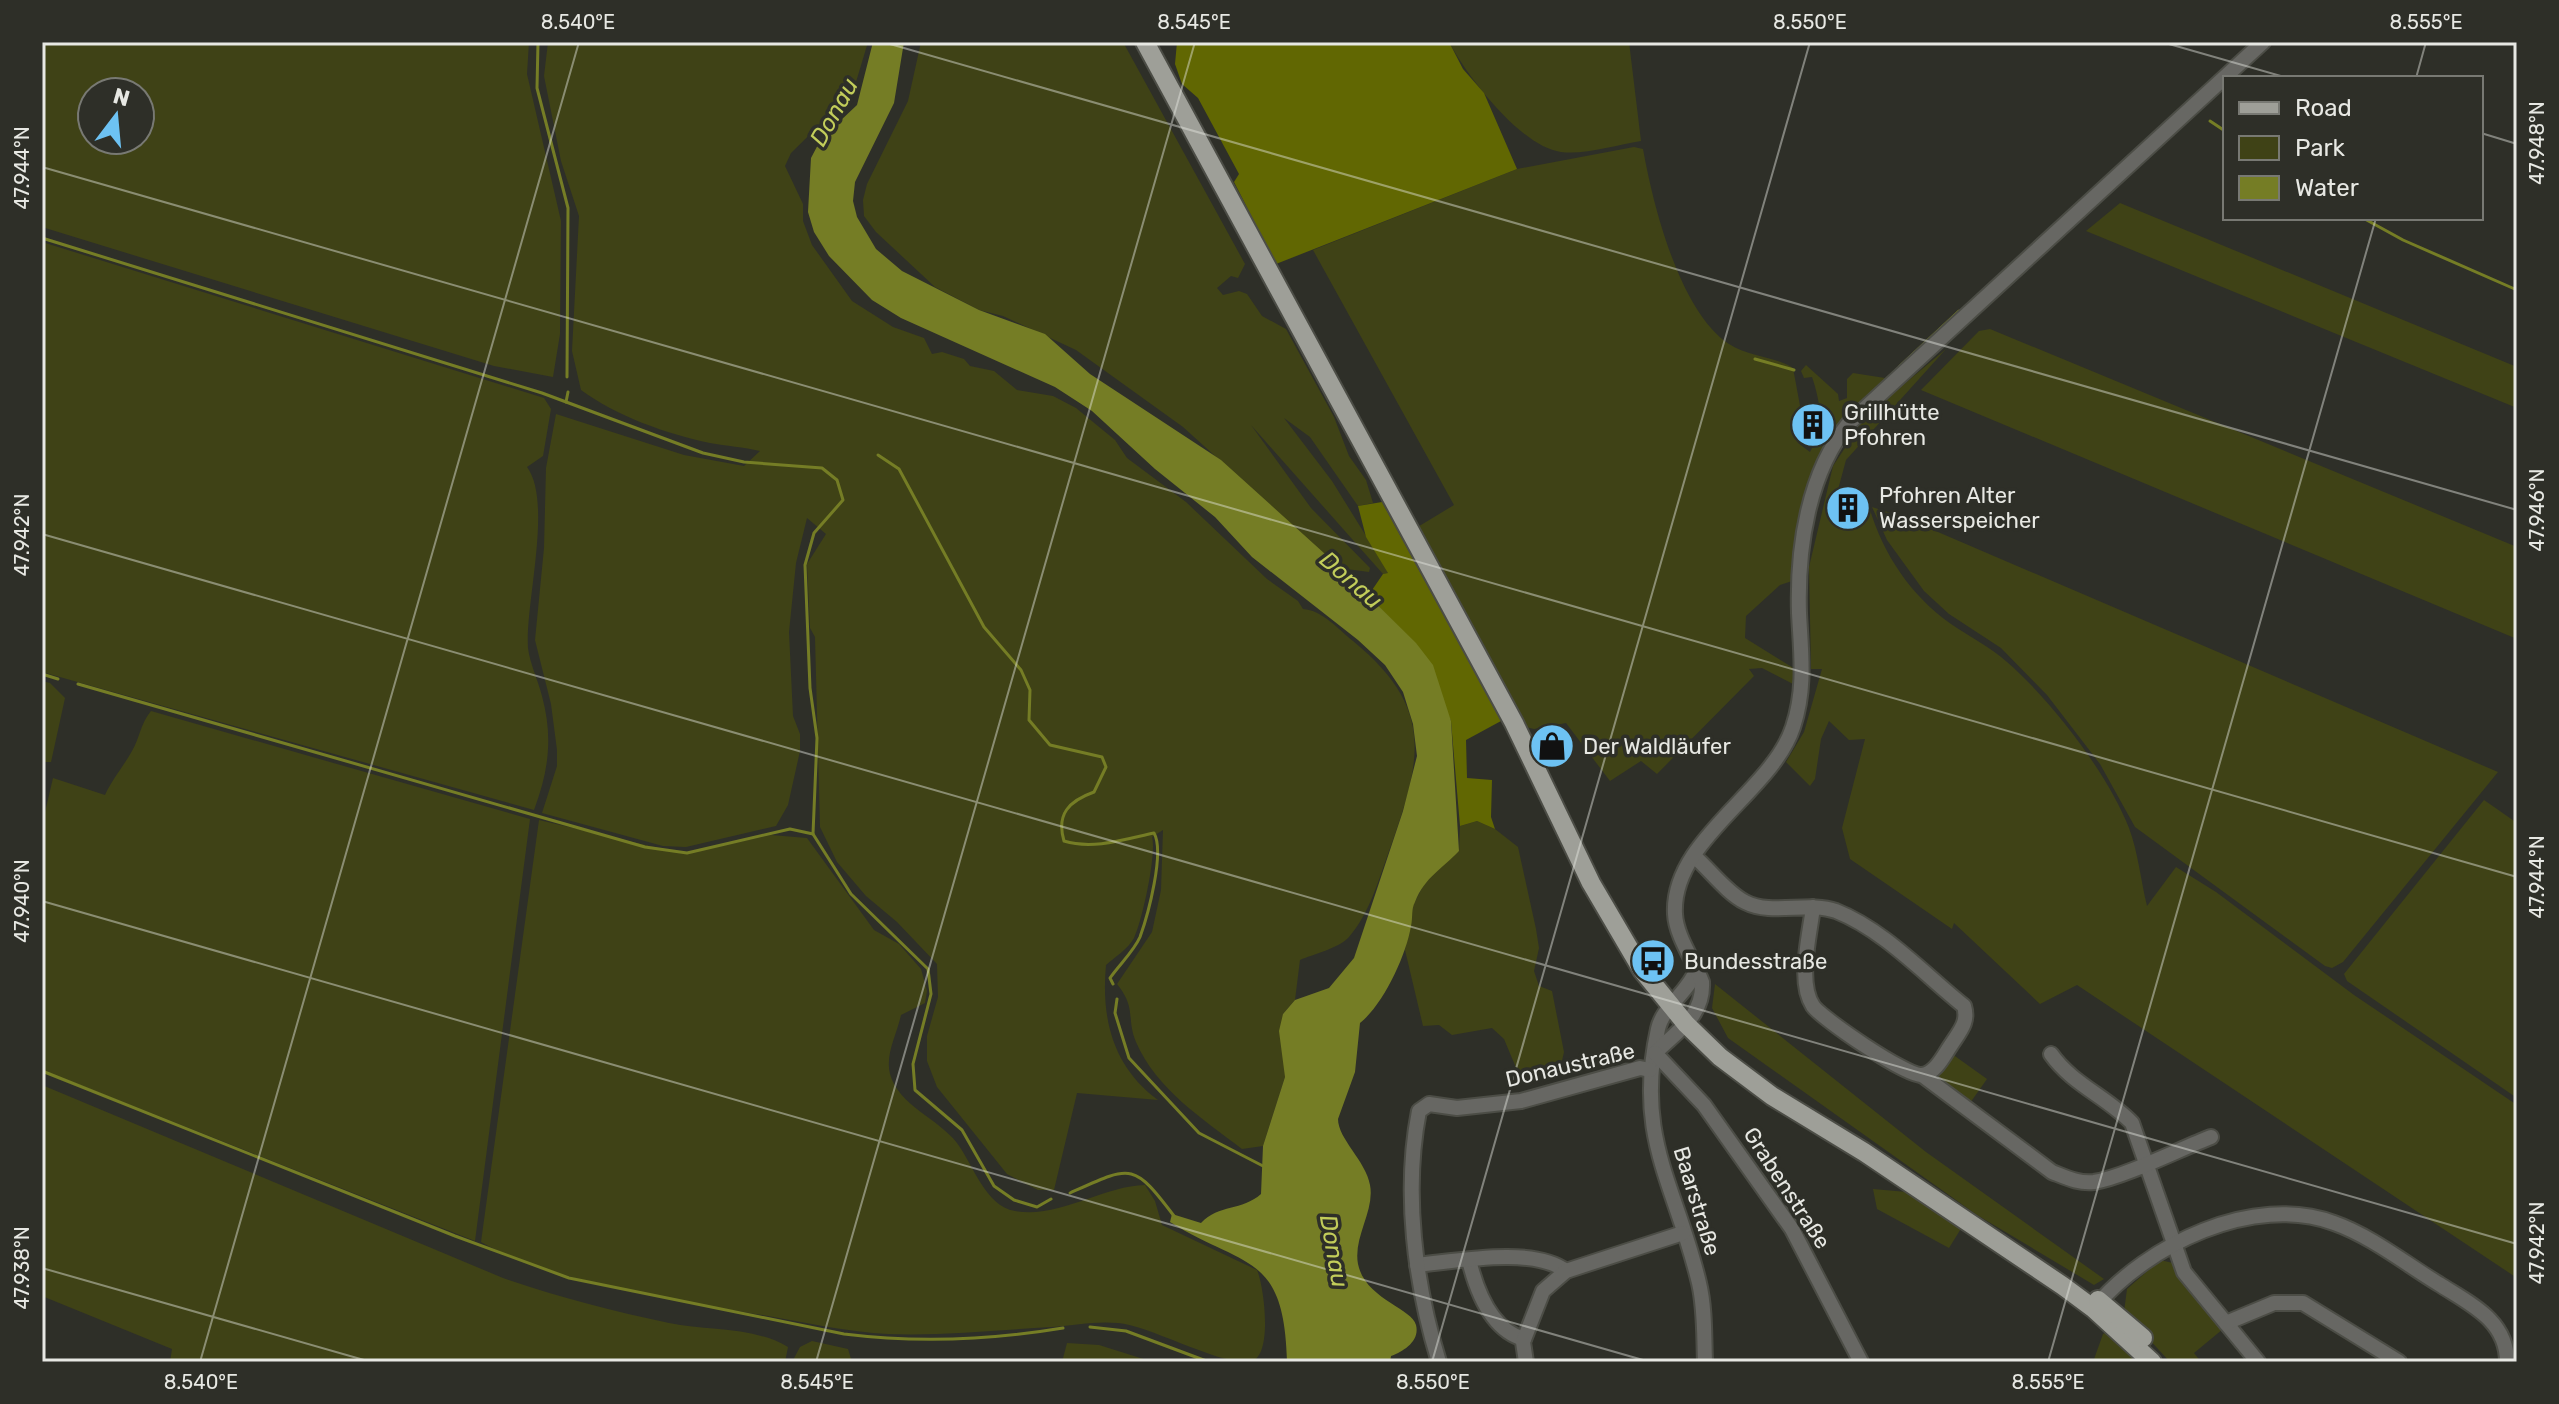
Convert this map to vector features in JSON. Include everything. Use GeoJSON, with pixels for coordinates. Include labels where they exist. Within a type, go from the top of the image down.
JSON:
{"type":"FeatureCollection","features":[{"type":"Feature","properties":{"kind":"main road"},"geometry":{"type":"LineString","coordinates":[[1145,42],[1495,691],[1614,924],[1642,970],[1690,1020],[1766,1080],[1864,1152],[2097,1305],[2146,1341],[2162,1362]]}},
{"type":"Feature","properties":{"kind":"main road"},"geometry":{"type":"LineString","coordinates":[[2097,1305],[2152,1362]]}},
{"type":"Feature","properties":{"kind":"street"},"geometry":{"type":"LineString","coordinates":[[2226,76],[2263,42]]}},
{"type":"Feature","properties":{"kind":"street"},"geometry":{"type":"LineString","coordinates":[[1655,1053],[1690,1020],[1703,993],[1697,969],[1675,916],[1684,877],[1725,816],[1774,764],[1792,732],[1801,700],[1803,674],[1799,572],[1814,492],[1830,446],[1849,423],[2223,79]]}},
{"type":"Feature","properties":{"kind":"street"},"geometry":{"type":"LineString","coordinates":[[1695,857],[1745,902],[1834,910],[1867,927],[1964,1006],[1967,1016],[1964,1026],[1935,1068],[1922,1075]]}},
{"type":"Feature","properties":{"kind":"street"},"geometry":{"type":"LineString","coordinates":[[1813,907],[1806,984],[1813,1006],[1897,1068],[1922,1075],[2052,1172],[2072,1180],[2092,1182],[2211,1137]]}},
{"type":"Feature","properties":{"kind":"street","name":"Baarstraße"},"geometry":{"type":"LineString","coordinates":[[1697,969],[1692,983],[1658,1028],[1650,1070],[1649,1100],[1659,1161],[1702,1297],[1705,1362]]}},
{"type":"Feature","properties":{"kind":"street","name":"Grabenstraße"},"geometry":{"type":"LineString","coordinates":[[1655,1053],[1704,1105],[1792,1229],[1861,1362]]}},
{"type":"Feature","properties":{"kind":"street"},"geometry":{"type":"LineString","coordinates":[[2051,1054],[2063,1070],[2120,1110],[2132,1123],[2184,1272],[2258,1362]]}},
{"type":"Feature","properties":{"kind":"street","name":"Donaustraße"},"geometry":{"type":"LineString","coordinates":[[1439,1362],[1426,1318],[1417,1265],[1412,1168],[1419,1111],[1429,1104],[1457,1108],[1521,1101],[1640,1068],[1650,1070]]}},
{"type":"Feature","properties":{"kind":"street"},"geometry":{"type":"LineString","coordinates":[[2097,1305],[2172,1243],[2261,1214],[2291,1213],[2334,1223],[2481,1310],[2499,1331],[2507,1362]]}},
{"type":"Feature","properties":{"kind":"street"},"geometry":{"type":"LineString","coordinates":[[1526,1362],[1524,1339],[1543,1291],[1566,1271],[1683,1233]]}},
{"type":"Feature","properties":{"kind":"street"},"geometry":{"type":"LineString","coordinates":[[1417,1265],[1493,1257],[1554,1262],[1566,1271]]}},
{"type":"Feature","properties":{"kind":"street"},"geometry":{"type":"LineString","coordinates":[[1469,1260],[1487,1308],[1507,1330],[1524,1339]]}},
{"type":"Feature","properties":{"kind":"street"},"geometry":{"type":"LineString","coordinates":[[2226,1323],[2274,1303],[2303,1303],[2399,1362]]}},
{"type":"Feature","properties":{"kind":"green space"},"geometry":{"type":"Polygon","coordinates":[[[42,42],[529,42],[527,74],[561,221],[560,334],[553,377],[494,366],[42,227],[42,42]]]}},
{"type":"Feature","properties":{"kind":"green space"},"geometry":{"type":"Polygon","coordinates":[[[548,42],[868,42],[853,92],[791,153],[785,166],[803,204],[803,221],[812,245],[852,301],[893,327],[924,338],[932,354],[942,352],[964,359],[970,366],[994,371],[1017,390],[1053,396],[1076,408],[1115,440],[1127,458],[1186,502],[1267,579],[1298,601],[1303,609],[1323,616],[1353,641],[1380,666],[1399,690],[1410,714],[1414,738],[1414,764],[1408,791],[1372,897],[1356,928],[1339,944],[1300,960],[1295,1000],[1283,1014],[1285,1077],[1263,1146],[1242,1149],[1168,1089],[1136,1042],[1127,1000],[1117,984],[1152,932],[1161,890],[1163,830],[1152,837],[1151,872],[1137,930],[1128,946],[1106,965],[1105,985],[1108,1023],[1120,1057],[1130,1073],[1158,1100],[1077,1093],[1054,1190],[1038,1190],[1007,1174],[937,1087],[927,1061],[927,1036],[938,997],[937,964],[897,922],[866,896],[837,862],[820,827],[815,637],[810,628],[807,564],[826,534],[807,518],[796,563],[789,632],[793,716],[800,734],[800,751],[788,805],[776,826],[686,847],[663,846],[542,813],[557,766],[551,704],[535,640],[544,548],[546,468],[556,414],[684,455],[744,466],[760,451],[677,435],[626,416],[581,390],[572,351],[579,216],[561,161],[544,76],[548,42]]]}},
{"type":"Feature","properties":{"kind":"green space"},"geometry":{"type":"Polygon","coordinates":[[[921,42],[1123,42],[1245,264],[1238,278],[1231,276],[1217,288],[1223,295],[1239,291],[1247,294],[1262,316],[1286,329],[1334,417],[1349,456],[1366,480],[1373,503],[1358,506],[1310,437],[1284,418],[1332,481],[1389,573],[1383,574],[1251,425],[1311,508],[1370,568],[1369,572],[1339,568],[1183,427],[1076,350],[1003,316],[979,310],[935,287],[876,232],[864,216],[863,200],[867,184],[908,101],[921,42]]]}},
{"type":"Feature","properties":{"kind":"green space"},"geometry":{"type":"Polygon","coordinates":[[[1449,42],[1629,42],[1641,141],[1580,152],[1561,152],[1545,147],[1497,108],[1468,73],[1449,42]]]}},
{"type":"Feature","properties":{"kind":"green space"},"geometry":{"type":"Polygon","coordinates":[[[1634,147],[1643,149],[1661,226],[1682,282],[1711,328],[1729,344],[1745,352],[1793,368],[1801,411],[1792,433],[1798,443],[1810,452],[1820,415],[1812,377],[1804,378],[1801,371],[1806,365],[1838,394],[1839,401],[1847,398],[1847,379],[1853,373],[1885,378],[1959,311],[1957,320],[1828,443],[1795,580],[1780,585],[1746,616],[1745,638],[1795,669],[1795,685],[1762,668],[1749,669],[1754,676],[1657,774],[1641,761],[1610,781],[1566,723],[1534,729],[1522,726],[1416,528],[1454,505],[1313,250],[1517,169],[1634,147]]]}},
{"type":"Feature","properties":{"kind":"green space"},"geometry":{"type":"Polygon","coordinates":[[[2120,203],[2517,367],[2517,408],[2086,231],[2120,203]]]}},
{"type":"Feature","properties":{"kind":"green space"},"geometry":{"type":"Polygon","coordinates":[[[42,242],[544,398],[551,409],[543,456],[527,467],[538,504],[528,648],[548,725],[546,767],[534,810],[42,672],[42,242]]]}},
{"type":"Feature","properties":{"kind":"green space"},"geometry":{"type":"Polygon","coordinates":[[[1990,329],[2517,547],[2517,639],[1921,390],[1979,331],[1990,329]]]}},
{"type":"Feature","properties":{"kind":"green space"},"geometry":{"type":"Polygon","coordinates":[[[1946,349],[1846,460],[1832,512],[1843,515],[1840,524],[1852,525],[1858,502],[1854,498],[1866,495],[1878,532],[1908,583],[1935,612],[2007,662],[2042,696],[2077,739],[2120,807],[2129,828],[2147,906],[2176,867],[2216,892],[2354,995],[2517,1105],[2517,1278],[2077,985],[2040,1004],[1954,923],[1952,929],[1850,859],[1842,828],[1865,739],[1849,740],[1829,721],[1821,739],[1815,779],[1810,786],[1786,762],[1804,732],[1822,669],[1811,669],[1809,567],[1833,466],[1866,416],[1946,349]]]}},
{"type":"Feature","properties":{"kind":"green space"},"geometry":{"type":"Polygon","coordinates":[[[1872,507],[1903,517],[2498,772],[2343,962],[2332,968],[2325,966],[2135,827],[2100,764],[2047,695],[2001,648],[1949,614],[1924,591],[1887,540],[1872,507]]]}},
{"type":"Feature","properties":{"kind":"green space"},"geometry":{"type":"Polygon","coordinates":[[[42,681],[50,683],[65,698],[51,762],[42,762],[42,681]]]}},
{"type":"Feature","properties":{"kind":"green space"},"geometry":{"type":"Polygon","coordinates":[[[151,711],[530,819],[475,1241],[42,1070],[42,825],[53,778],[105,795],[132,751],[151,711]]]}},
{"type":"Feature","properties":{"kind":"green space"},"geometry":{"type":"Polygon","coordinates":[[[2484,800],[2517,823],[2517,1098],[2347,981],[2344,974],[2484,800]]]}},
{"type":"Feature","properties":{"kind":"green space"},"geometry":{"type":"Polygon","coordinates":[[[539,820],[684,854],[771,835],[807,838],[874,930],[899,944],[921,969],[927,991],[925,1003],[901,1015],[889,1059],[890,1074],[901,1094],[949,1134],[988,1193],[1005,1208],[1031,1212],[1048,1210],[1145,1185],[1155,1201],[1162,1225],[1257,1270],[1265,1319],[1259,1356],[1252,1361],[1225,1359],[1118,1323],[929,1334],[843,1329],[582,1280],[545,1269],[481,1242],[539,820]]]}},
{"type":"Feature","properties":{"kind":"green space"},"geometry":{"type":"Polygon","coordinates":[[[1477,821],[1495,829],[1518,847],[1539,948],[1534,971],[1539,986],[1552,991],[1564,1052],[1559,1074],[1546,1080],[1522,1082],[1504,1039],[1492,1028],[1452,1035],[1439,1025],[1423,1026],[1405,950],[1413,905],[1429,875],[1459,851],[1460,826],[1477,821]]]}},
{"type":"Feature","properties":{"kind":"green space"},"geometry":{"type":"Polygon","coordinates":[[[1715,984],[1926,1152],[2104,1279],[2094,1285],[1977,1215],[1728,1038],[1712,1008],[1715,984]]]}},
{"type":"Feature","properties":{"kind":"green space"},"geometry":{"type":"Polygon","coordinates":[[[1952,1054],[1987,1079],[1970,1103],[1935,1078],[1952,1054]]]}},
{"type":"Feature","properties":{"kind":"green space"},"geometry":{"type":"Polygon","coordinates":[[[42,1085],[503,1278],[648,1318],[774,1340],[788,1347],[785,1362],[170,1362],[172,1349],[42,1296],[42,1085]]]}},
{"type":"Feature","properties":{"kind":"green space"},"geometry":{"type":"Polygon","coordinates":[[[1873,1189],[1907,1192],[1962,1227],[1949,1248],[1877,1209],[1873,1189]]]}},
{"type":"Feature","properties":{"kind":"green space"},"geometry":{"type":"Polygon","coordinates":[[[2160,1260],[2173,1263],[2223,1329],[2194,1353],[2201,1362],[2170,1362],[2124,1312],[2127,1289],[2160,1260]]]}},
{"type":"Feature","properties":{"kind":"green space"},"geometry":{"type":"Polygon","coordinates":[[[2110,1330],[2146,1362],[2093,1362],[2103,1334],[2110,1330]]]}},
{"type":"Feature","properties":{"kind":"green space"},"geometry":{"type":"Polygon","coordinates":[[[812,1341],[848,1349],[852,1362],[792,1362],[800,1347],[812,1341]]]}},
{"type":"Feature","properties":{"kind":"green space"},"geometry":{"type":"Polygon","coordinates":[[[1067,1343],[1099,1345],[1153,1362],[1062,1362],[1067,1343]]]}},
{"type":"Feature","properties":{"kind":"shaded area"},"geometry":{"type":"Polygon","coordinates":[[[1177,42],[1449,42],[1463,69],[1484,93],[1517,169],[1276,264],[1234,182],[1239,174],[1198,98],[1182,84],[1175,64],[1177,42]]]}},
{"type":"Feature","properties":{"kind":"shaded area"},"geometry":{"type":"Polygon","coordinates":[[[1382,502],[1501,721],[1466,740],[1467,778],[1492,780],[1491,817],[1495,829],[1477,821],[1460,826],[1451,721],[1416,644],[1368,596],[1383,574],[1388,573],[1366,537],[1358,506],[1382,502]]]}},
{"type":"Feature","properties":{"kind":"water","name":"Donau"},"geometry":{"type":"Polygon","coordinates":[[[873,42],[904,42],[894,103],[855,182],[853,201],[857,217],[876,249],[902,271],[979,310],[1045,334],[1090,374],[1221,460],[1335,563],[1416,643],[1433,665],[1451,721],[1459,851],[1419,893],[1399,965],[1377,1004],[1360,1023],[1355,1072],[1338,1119],[1342,1134],[1363,1167],[1370,1185],[1370,1205],[1357,1254],[1362,1276],[1369,1286],[1406,1313],[1416,1325],[1413,1341],[1391,1356],[1390,1362],[1287,1362],[1284,1326],[1278,1300],[1269,1282],[1256,1268],[1240,1258],[1170,1222],[1172,1214],[1201,1223],[1215,1213],[1246,1203],[1261,1194],[1263,1146],[1285,1077],[1279,1031],[1283,1014],[1295,1000],[1329,988],[1354,958],[1403,811],[1417,756],[1413,724],[1403,692],[1385,665],[1358,640],[1252,557],[1215,517],[1155,469],[1092,411],[1055,387],[901,318],[872,300],[829,256],[814,232],[808,212],[811,158],[821,139],[857,105],[873,42]]]}},
{"type":"Feature","properties":{"kind":"waterway"},"geometry":{"type":"LineString","coordinates":[[538,42],[537,88],[568,208],[567,377]]}},
{"type":"Feature","properties":{"kind":"waterway"},"geometry":{"type":"LineString","coordinates":[[2210,121],[2223,130]]}},
{"type":"Feature","properties":{"kind":"waterway"},"geometry":{"type":"LineString","coordinates":[[2367,220],[2403,240],[2517,290]]}},
{"type":"Feature","properties":{"kind":"waterway"},"geometry":{"type":"LineString","coordinates":[[42,238],[542,393],[703,453],[744,462],[822,468],[837,480],[843,500],[814,533],[805,565],[810,688],[817,738],[813,834],[851,894],[928,969],[931,994],[913,1064],[915,1090],[962,1130],[994,1186],[1014,1200],[1037,1207],[1051,1199]]}},
{"type":"Feature","properties":{"kind":"waterway"},"geometry":{"type":"LineString","coordinates":[[1900,366],[1959,311]]}},
{"type":"Feature","properties":{"kind":"waterway"},"geometry":{"type":"LineString","coordinates":[[1755,359],[1794,370]]}},
{"type":"Feature","properties":{"kind":"waterway"},"geometry":{"type":"LineString","coordinates":[[566,402],[568,392]]}},
{"type":"Feature","properties":{"kind":"waterway"},"geometry":{"type":"LineString","coordinates":[[878,455],[899,469],[984,627],[1021,670],[1030,690],[1029,720],[1050,745],[1102,757],[1106,767],[1094,792],[1071,804],[1063,816],[1064,841],[1098,844],[1154,833],[1157,868],[1147,914],[1140,937],[1110,978],[1113,984]]}},
{"type":"Feature","properties":{"kind":"waterway"},"geometry":{"type":"LineString","coordinates":[[42,674],[58,679]]}},
{"type":"Feature","properties":{"kind":"waterway"},"geometry":{"type":"LineString","coordinates":[[78,684],[645,847],[687,853],[790,829],[813,834]]}},
{"type":"Feature","properties":{"kind":"waterway"},"geometry":{"type":"LineString","coordinates":[[1117,999],[1115,1013],[1129,1058],[1199,1133],[1263,1166]]}},
{"type":"Feature","properties":{"kind":"waterway"},"geometry":{"type":"LineString","coordinates":[[42,1071],[455,1236],[569,1278],[871,1337],[954,1339],[1063,1328]]}},
{"type":"Feature","properties":{"kind":"waterway"},"geometry":{"type":"LineString","coordinates":[[1070,1193],[1107,1177],[1130,1174],[1149,1186],[1174,1216]]}},
{"type":"Feature","properties":{"kind":"waterway"},"geometry":{"type":"LineString","coordinates":[[1090,1327],[1126,1331],[1209,1362]]}},
{"type":"Feature","properties":{"kind":"place","name":"Grillhütte Pfohren"},"geometry":{"type":"Point","coordinates":[1813,425]}},
{"type":"Feature","properties":{"kind":"place","name":"Pfohren Alter Wasserspeicher"},"geometry":{"type":"Point","coordinates":[1848,508]}},
{"type":"Feature","properties":{"kind":"place","name":"Der Waldläufer"},"geometry":{"type":"Point","coordinates":[1552,746]}},
{"type":"Feature","properties":{"kind":"place","name":"Bundesstraße"},"geometry":{"type":"Point","coordinates":[1653,961]}}]}
